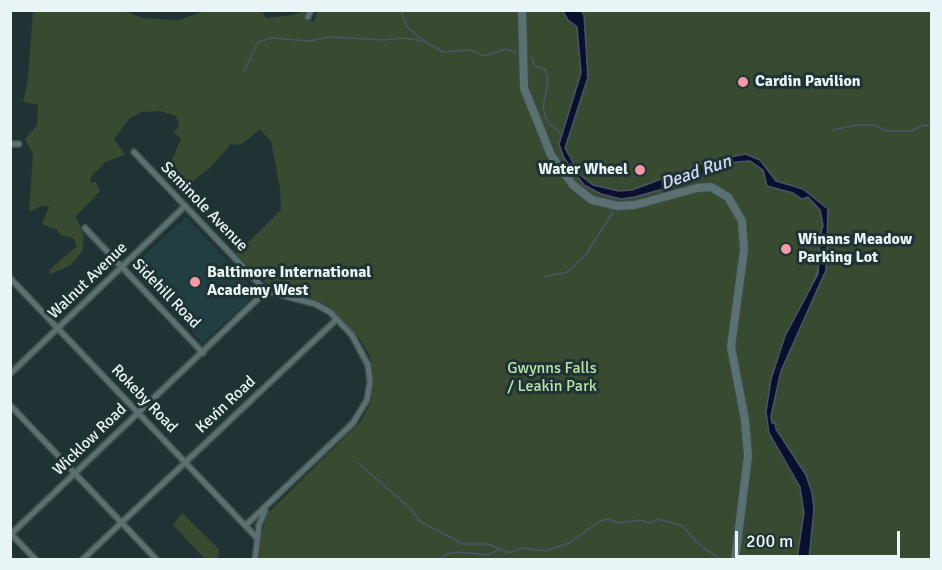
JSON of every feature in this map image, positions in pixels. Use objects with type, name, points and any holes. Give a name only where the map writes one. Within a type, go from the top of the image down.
[{"type":"street","points":[[308,17],[311,10]]},
{"type":"street","points":[[522,10],[522,62],[526,94],[552,155],[579,191],[600,204],[625,206],[697,188],[711,187],[728,197],[742,221],[744,249],[731,347],[745,420],[748,456],[735,560]]},
{"type":"street","points":[[10,144],[19,144]]},
{"type":"street","name":"Seminole Avenue","points":[[134,152],[266,291]]},
{"type":"street","name":"Walnut Avenue","points":[[10,374],[184,207]]},
{"type":"street","name":"Sidehill Road","points":[[85,228],[203,352]]},
{"type":"street","name":"Rokeby Road","points":[[10,278],[257,537]]},
{"type":"street","points":[[246,525],[270,505],[353,423],[367,400],[370,374],[365,356],[352,335],[337,319],[315,304],[266,291]]},
{"type":"street","name":"Wicklow Road","points":[[11,534],[266,291]]},
{"type":"street","name":"Kevin Road","points":[[82,560],[337,319]]},
{"type":"street","points":[[10,405],[157,560]]},
{"type":"street","points":[[255,560],[261,519],[270,505]]},
{"type":"street","points":[[11,534],[36,560]]},
{"type":"shaded area","name":"Baltimore International Academy West","points":[[186,217],[257,293],[203,343],[131,268]]},
{"type":"green space","name":"Gwynns Falls / Leakin Park","points":[[33,11],[125,11],[142,18],[179,20],[204,11],[262,11],[266,18],[293,15],[304,11],[307,20],[314,22],[317,11],[519,11],[520,78],[554,164],[589,201],[614,209],[631,209],[710,190],[720,194],[730,203],[740,224],[742,238],[728,343],[746,443],[734,559],[260,559],[261,535],[267,514],[361,421],[371,402],[374,381],[370,356],[358,336],[328,306],[269,286],[236,254],[281,210],[280,188],[271,142],[260,129],[241,145],[231,144],[211,167],[192,182],[173,175],[172,160],[181,138],[174,133],[179,125],[176,116],[160,111],[142,112],[130,118],[114,139],[125,154],[104,163],[91,177],[90,183],[96,182],[100,191],[76,216],[84,237],[82,252],[71,265],[50,274],[49,270],[77,246],[73,238],[60,235],[57,230],[42,224],[49,206],[41,206],[29,212],[33,154],[25,139],[37,125],[38,105],[23,102],[28,79]]},
{"type":"green space","points":[[526,11],[931,11],[931,559],[739,559],[749,488],[752,444],[734,345],[747,251],[748,228],[745,217],[728,191],[713,184],[697,184],[626,203],[596,198],[573,180],[559,160],[532,100],[526,75]]},
{"type":"green space","points":[[182,513],[219,549],[218,559],[205,559],[173,525]]},
{"type":"water","name":"Dead Run","points":[[563,11],[581,11],[584,15],[588,77],[565,148],[580,175],[593,185],[619,191],[632,190],[712,160],[746,154],[760,160],[776,181],[803,189],[828,209],[826,270],[781,371],[771,416],[772,423],[775,423],[776,429],[806,475],[812,493],[814,509],[809,559],[797,559],[804,513],[800,487],[769,433],[766,412],[771,379],[785,336],[818,274],[823,225],[820,210],[808,197],[802,199],[793,193],[767,186],[763,170],[750,161],[725,163],[691,181],[635,197],[621,199],[601,194],[584,185],[564,158],[559,144],[581,73],[577,27],[568,20]]},
{"type":"waterway","points":[[401,10],[407,27],[423,40]]},
{"type":"waterway","points":[[244,71],[258,42],[272,38],[309,41],[331,37],[384,40],[404,38],[424,41],[443,52],[470,50],[484,56],[506,49],[516,52]]},
{"type":"waterway","points":[[531,56],[535,66],[545,69],[548,81],[543,106],[545,115],[548,122],[561,134]]},
{"type":"waterway","points":[[833,130],[856,125],[875,125],[886,131],[911,131],[924,125],[932,126]]},
{"type":"waterway","points":[[544,277],[567,272],[585,256],[613,212]]},
{"type":"waterway","name":"Dead Run","points":[[814,281],[819,266]]},
{"type":"waterway","points":[[358,463],[409,507],[421,522],[463,544],[488,544],[509,553],[522,548],[545,551],[569,543],[600,521],[608,519],[618,523],[640,520],[650,523],[658,519],[683,526],[696,542],[721,560]]},
{"type":"waterway","points":[[438,560],[447,554],[458,552],[488,555],[498,550]]},
{"type":"place","name":"Cardin Pavilion","points":[[743,82]]},
{"type":"place","name":"Water Wheel","points":[[640,170]]},
{"type":"place","name":"Winans Meadow Parking Lot","points":[[786,249]]},
{"type":"place","name":"Baltimore International Academy West","points":[[195,282]]}]
